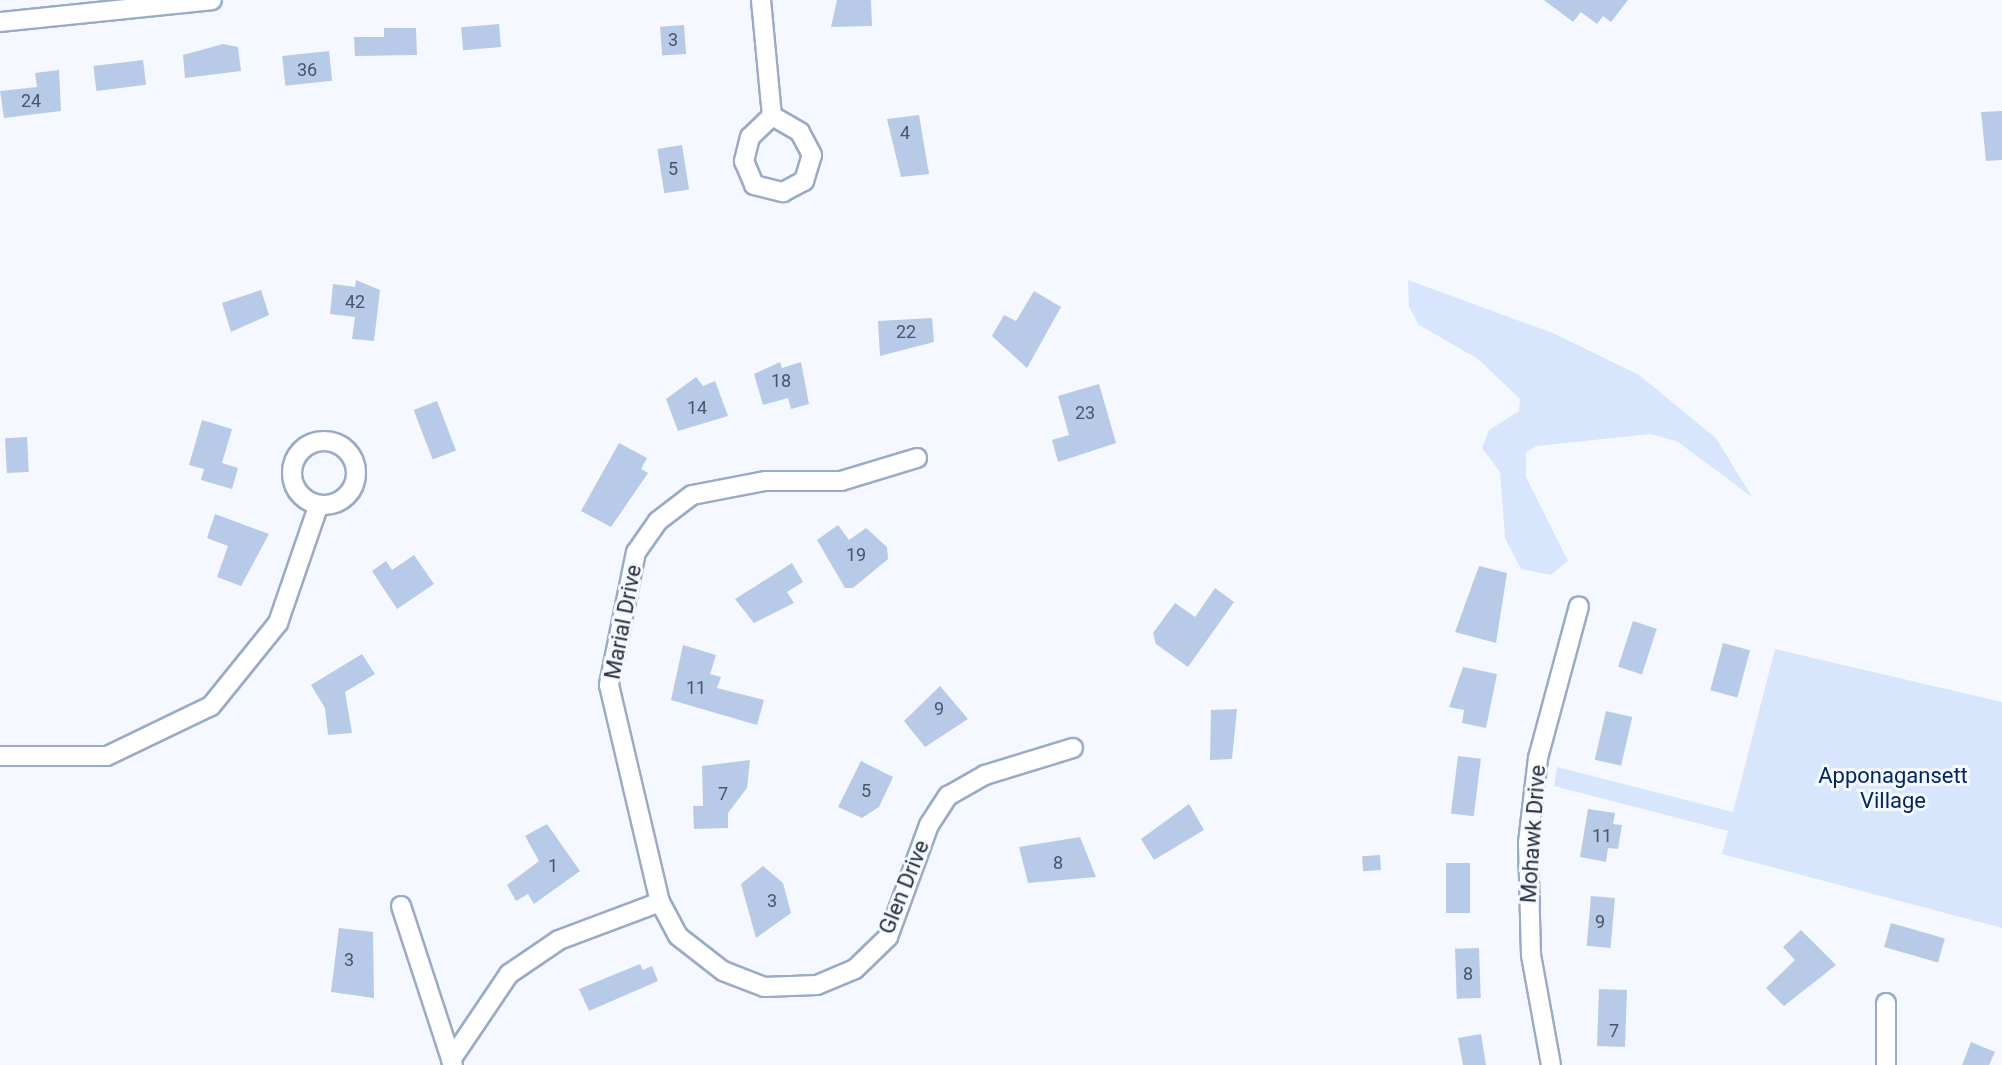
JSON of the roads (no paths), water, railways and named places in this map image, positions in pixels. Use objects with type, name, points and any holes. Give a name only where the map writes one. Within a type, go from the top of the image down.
[{"type":"street","points":[[0,22],[212,0]]},
{"type":"street","points":[[761,0],[772,116]]},
{"type":"street","name":"Marial Drive","points":[[660,902],[609,685],[636,552],[692,495],[765,481],[841,481],[917,458]]},
{"type":"street","points":[[0,756],[107,756],[211,706],[282,616],[317,510]]},
{"type":"street","name":"Mohawk Drive","points":[[1551,1065],[1530,940],[1528,843],[1538,758],[1579,606]]},
{"type":"street","name":"Glen Drive","points":[[660,902],[678,936],[723,971],[764,987],[817,985],[855,969],[888,937],[929,825],[948,796],[985,775],[1073,748]]},
{"type":"street","points":[[452,1062],[509,974],[559,940],[660,902]]},
{"type":"street","points":[[401,906],[452,1062]]},
{"type":"street","points":[[1886,1003],[1886,1065]]},
{"type":"park label","name":"Apponagansett Village","points":[[1893,788]]}]
